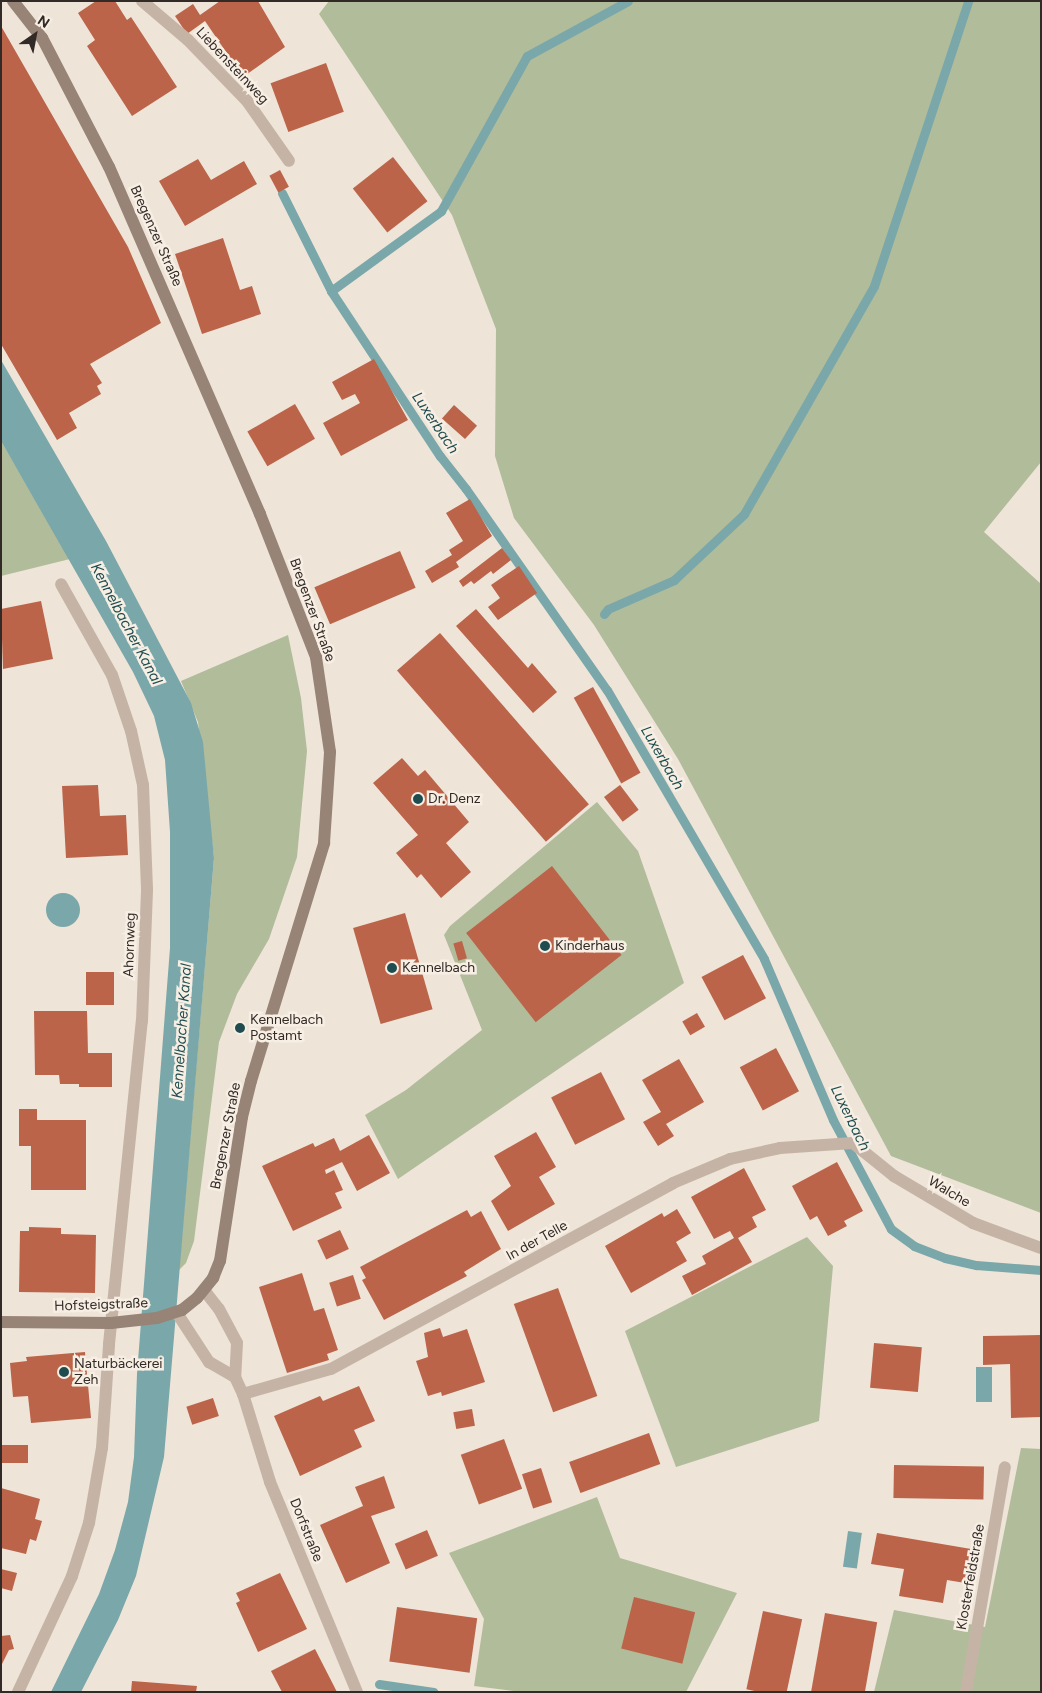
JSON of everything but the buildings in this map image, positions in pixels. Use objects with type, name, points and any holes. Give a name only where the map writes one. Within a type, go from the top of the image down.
[{"type":"main road","name":"Bregenzer Straße","points":[[13,1],[42,38],[109,167],[260,514],[316,657],[328,734],[330,752],[324,843],[251,1081],[242,1117],[220,1261],[213,1278],[200,1294]]},
{"type":"main road","name":"Hofsteigstraße","points":[[1,1322],[111,1323],[177,1313],[200,1294]]},
{"type":"street","name":"Liebensteinweg","points":[[142,1],[188,40],[247,101],[289,161]]},
{"type":"street","name":"Ahornweg","points":[[18,1692],[72,1576],[89,1523],[102,1448],[111,1323],[142,1021],[147,889],[143,786],[131,731],[112,675],[61,584]]},
{"type":"street","name":"In der Telle","points":[[244,1394],[331,1369],[673,1183],[730,1159],[780,1148],[824,1143],[853,1143]]},
{"type":"street","name":"Walche","points":[[853,1143],[894,1176],[972,1223],[1041,1248]]},
{"type":"street","points":[[177,1313],[209,1362],[235,1377],[237,1343],[220,1309],[200,1294]]},
{"type":"street","name":"Dorfstraße","points":[[235,1377],[244,1394],[270,1482],[357,1692]]},
{"type":"street","name":"Klosterfeldstraße","points":[[966,1692],[1005,1467]]},
{"type":"green space","points":[[329,1],[1041,1],[1041,462],[984,532],[1041,584],[1041,1213],[891,1156],[678,759],[594,625],[514,518],[495,456],[496,329],[452,215],[319,14]]},
{"type":"green space","points":[[1,441],[70,559],[1,576]]},
{"type":"green space","points":[[288,635],[301,698],[307,751],[297,857],[269,939],[237,994],[219,1042],[194,1241],[186,1263],[179,1270],[214,858],[198,722],[181,681]]},
{"type":"green space","points":[[597,802],[638,851],[684,983],[398,1179],[365,1115],[406,1090],[482,1030],[444,935],[450,926]]},
{"type":"green space","points":[[807,1237],[833,1266],[819,1421],[676,1467],[625,1331]]},
{"type":"green space","points":[[1021,1448],[1041,1449],[1041,1692],[874,1692],[894,1610],[985,1627]]},
{"type":"green space","points":[[597,1497],[620,1558],[737,1593],[686,1692],[521,1692],[474,1686],[484,1619],[449,1553]]},
{"type":"water","name":"Kennelbacher Kanal","points":[[1,360],[106,541],[191,703],[203,742],[214,858],[164,1457],[136,1576],[118,1620],[81,1692],[51,1692],[99,1594],[115,1550],[128,1502],[134,1457],[137,1374],[170,948],[170,832],[165,760],[154,716],[133,672],[1,441]]},
{"type":"water","points":[[63,893],[75,898],[80,910],[75,922],[63,927],[51,922],[46,910],[51,898]]},
{"type":"water","points":[[976,1367],[992,1367],[992,1402],[976,1402]]},
{"type":"water","points":[[848,1531],[862,1533],[857,1569],[843,1567]]},
{"type":"waterway","points":[[331,291],[441,211],[527,56],[628,1]]},
{"type":"waterway","points":[[604,614],[608,609],[674,580],[744,514],[874,286],[968,1]]},
{"type":"waterway","name":"Luxerbach","points":[[282,193],[331,291],[440,456],[466,489],[607,690],[764,959],[833,1120],[891,1229],[914,1246],[945,1258],[976,1265],[1041,1270]]},
{"type":"waterway","points":[[379,1684],[433,1692]]},
{"type":"place","name":"Dr. Denz","points":[[418,799]]},
{"type":"place","name":"Kinderhaus","points":[[545,946]]},
{"type":"place","name":"Kennelbach","points":[[392,968]]},
{"type":"place","name":"Kennelbach Postamt","points":[[240,1028]]},
{"type":"place","name":"Naturbäckerei Zeh","points":[[64,1372]]}]
